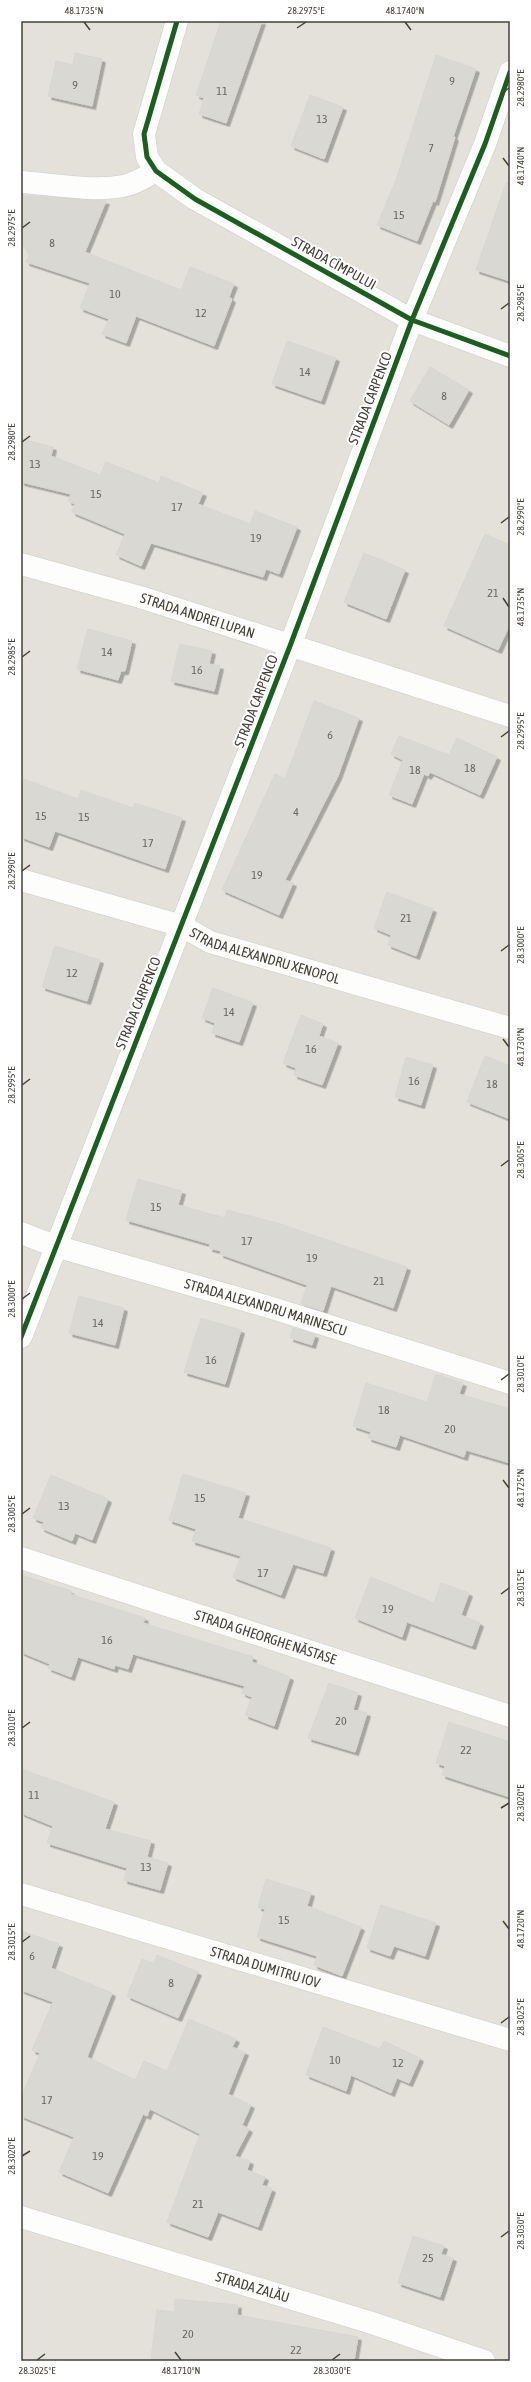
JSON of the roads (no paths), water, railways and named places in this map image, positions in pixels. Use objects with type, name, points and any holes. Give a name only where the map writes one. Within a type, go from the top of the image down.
[{"type":"street","points":[[21,182],[100,187],[122,186],[136,182],[156,171],[147,156],[144,134],[178,21]]},
{"type":"street","name":"STRADA CARPENCO","points":[[21,1337],[55,1246],[182,926],[290,646],[412,320],[485,144],[510,72]]},
{"type":"street","name":"STRADA CÎMPULUI","points":[[156,171],[195,199],[412,320],[510,356]]},
{"type":"street","name":"STRADA ANDREI LUPAN","points":[[21,564],[140,597],[510,716]]},
{"type":"street","name":"STRADA ALEXANDRU XENOPOL","points":[[21,880],[182,926],[210,942],[510,1028]]},
{"type":"street","name":"STRADA ALEXANDRU MARINESCU","points":[[21,1233],[55,1246],[270,1307],[510,1383]]},
{"type":"street","name":"STRADA GHEORGHE NĂSTASE","points":[[21,1558],[510,1716]]},
{"type":"street","name":"STRADA DUMITRU IOV","points":[[21,1894],[510,2040]]},
{"type":"street","name":"STRADA ZALĂU","points":[[21,2217],[369,2322],[484,2361]]}]
